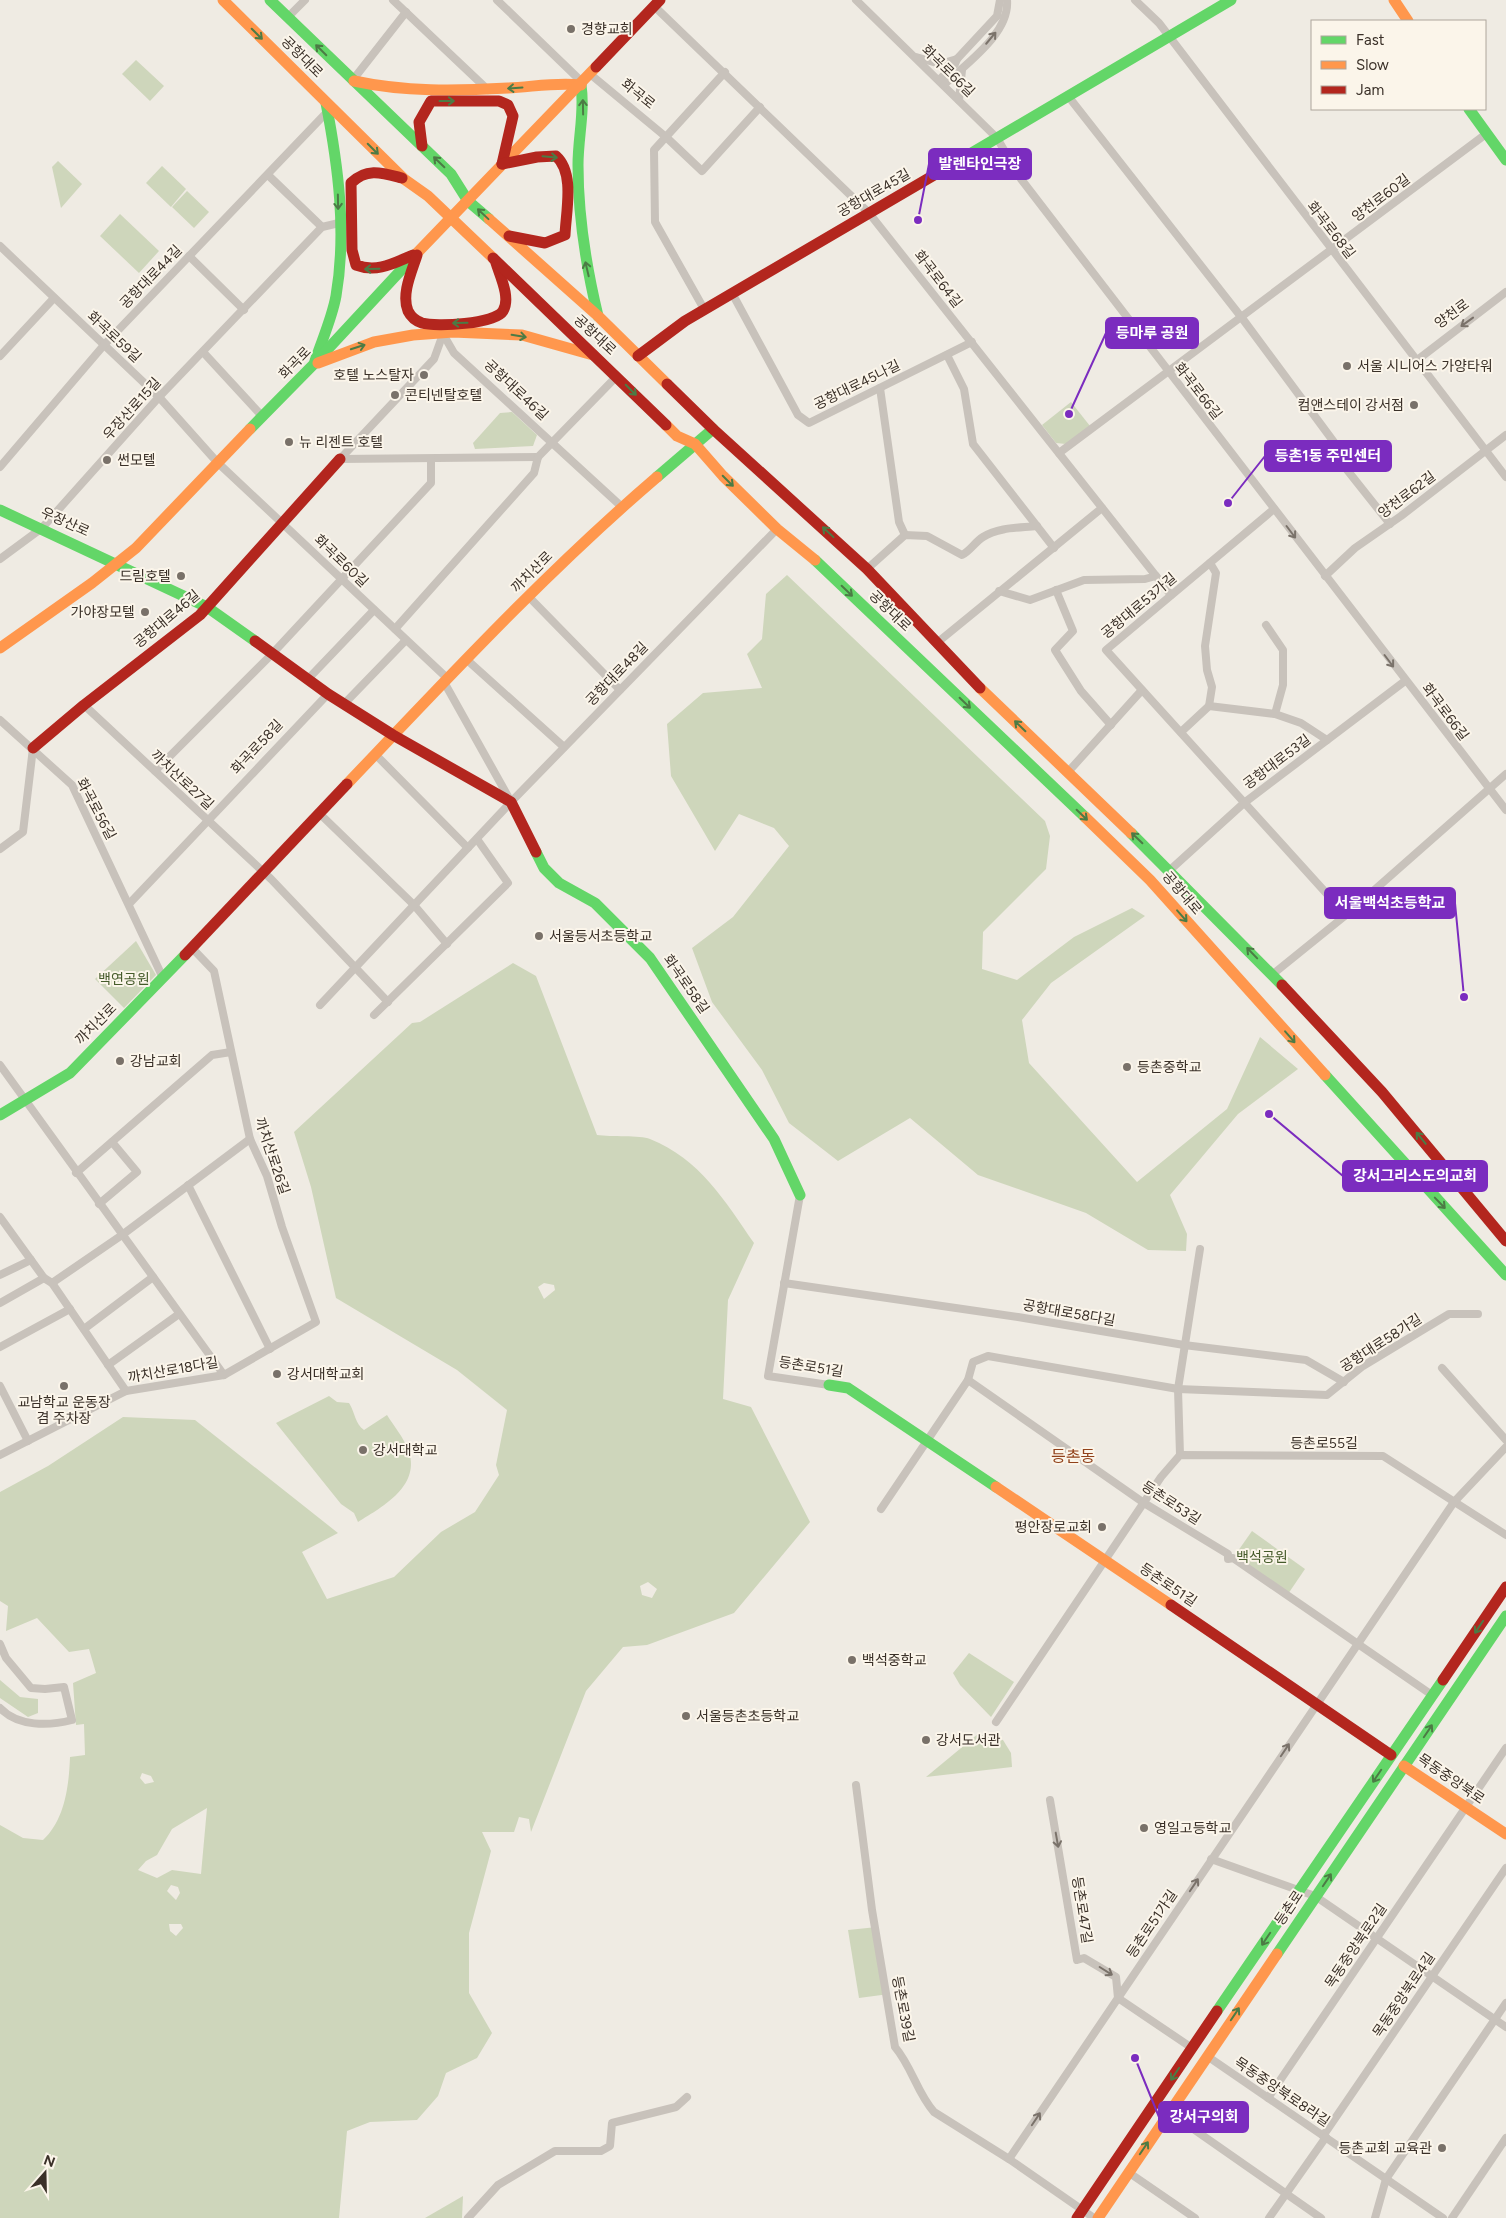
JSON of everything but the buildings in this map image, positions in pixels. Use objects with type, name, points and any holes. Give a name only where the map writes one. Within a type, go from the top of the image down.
[{"type":"main road","name":"공항대로","points":[[223,0],[327,106],[404,179],[428,196],[617,376],[676,436],[696,444],[723,476],[777,528],[814,559],[1150,880],[1314,1064],[1362,1114],[1415,1177],[1472,1235],[1506,1275]]},
{"type":"main road","name":"공항대로","points":[[270,0],[451,174],[468,200],[598,316],[713,429],[867,569],[938,642],[959,668],[1170,870],[1273,974],[1412,1127],[1506,1242]]},
{"type":"main road","name":"공항대로45길","points":[[638,356],[685,321],[1231,0]]},
{"type":"main road","points":[[1394,0],[1407,20]]},
{"type":"main road","name":"화곡로","points":[[0,648],[136,548],[217,462],[314,366],[417,253],[657,3]]},
{"type":"main road","points":[[352,80],[390,89],[488,90],[584,81],[584,106],[578,164],[580,223],[585,262],[598,316]]},
{"type":"main road","points":[[422,146],[419,133],[420,114],[431,101],[499,101],[508,105],[513,116],[502,164],[537,157],[556,156],[564,163],[567,177],[565,235],[557,242],[549,244],[508,236]]},
{"type":"main road","points":[[314,366],[336,296],[339,262],[338,174],[332,126],[327,106]]},
{"type":"main road","points":[[1470,110],[1506,160]]},
{"type":"main road","points":[[404,179],[367,170],[358,175],[351,183],[352,250],[356,265],[366,270],[378,270],[417,253]]},
{"type":"main road","points":[[417,253],[407,307],[412,317],[421,323],[485,322],[497,318],[507,304],[507,294],[494,260]]},
{"type":"main road","points":[[314,366],[356,347],[382,340],[443,334],[512,334],[543,340],[596,356]]},
{"type":"main road","name":"까치산로","points":[[0,1115],[70,1072],[192,948],[393,735],[528,597],[622,507],[713,429]]},
{"type":"main road","name":"공항대로46길","points":[[33,748],[207,607],[340,459]]},
{"type":"main road","name":"우장산로","points":[[0,510],[118,563]]},
{"type":"main road","points":[[118,563],[207,607],[328,694],[393,735],[511,802]]},
{"type":"main road","name":"화곡로58길","points":[[511,802],[544,868],[559,883],[595,903],[650,958],[774,1139],[800,1195]]},
{"type":"main road","name":"등촌로51길","points":[[829,1385],[848,1388],[1391,1755]]},
{"type":"main road","name":"등촌로","points":[[1080,2214],[1506,1587]]},
{"type":"main road","name":"등촌로","points":[[1096,2218],[1506,1616]]},
{"type":"main road","name":"목동중앙북로","points":[[1404,1766],[1506,1834]]},
{"type":"street","name":"공항대로","points":[[288,17],[304,0]]},
{"type":"street","points":[[393,0],[488,90]]},
{"type":"street","points":[[497,0],[584,81]]},
{"type":"street","name":"화곡로66길","points":[[856,0],[942,82],[997,138],[1021,179],[1506,810]]},
{"type":"street","points":[[942,82],[956,64],[957,59],[997,16],[1000,0]]},
{"type":"street","points":[[942,82],[962,70],[995,35],[1007,8],[1006,0]]},
{"type":"street","name":"화곡로68길","points":[[1135,0],[1159,23],[1331,251],[1506,477]]},
{"type":"street","name":"화곡로64길","points":[[657,3],[869,213],[1171,595]]},
{"type":"street","points":[[352,80],[406,12]]},
{"type":"street","points":[[915,57],[940,64],[957,59]]},
{"type":"street","points":[[959,100],[962,70]]},
{"type":"street","points":[[704,310],[654,222],[654,150],[725,72]]},
{"type":"street","name":"화곡로","points":[[584,81],[666,137],[702,171],[760,107]]},
{"type":"street","points":[[1068,96],[1242,318],[1345,457],[1340,461],[1390,524]]},
{"type":"street","name":"공항대로44길","points":[[0,467],[104,345],[268,175],[327,106]]},
{"type":"street","name":"양천로60길","points":[[1059,453],[1486,134]]},
{"type":"street","points":[[268,175],[322,227],[339,223]]},
{"type":"street","name":"우장산로15길","points":[[0,559],[42,528],[159,397],[322,227]]},
{"type":"street","name":"화곡로59길","points":[[2,251],[159,397],[217,462]]},
{"type":"street","points":[[189,256],[244,310]]},
{"type":"street","name":"양천로","points":[[1416,361],[1506,292]]},
{"type":"street","name":"공항대로45나길","points":[[732,293],[798,415],[809,423],[972,342]]},
{"type":"street","points":[[0,356],[54,298]]},
{"type":"street","points":[[340,459],[434,359],[443,334]]},
{"type":"street","name":"공항대로46길","points":[[443,334],[454,353],[551,443]]},
{"type":"street","points":[[203,352],[262,416]]},
{"type":"street","points":[[946,355],[964,389],[973,444],[1054,548]]},
{"type":"street","points":[[394,629],[534,473],[538,457],[617,376]]},
{"type":"street","points":[[880,388],[899,522],[905,535]]},
{"type":"street","name":"양천로62길","points":[[1325,576],[1355,548],[1390,524],[1506,435]]},
{"type":"street","points":[[551,443],[622,507]]},
{"type":"street","points":[[340,459],[538,457]]},
{"type":"street","points":[[155,771],[272,654],[431,483],[431,459]]},
{"type":"street","name":"화곡로60길","points":[[217,462],[446,680]]},
{"type":"street","points":[[938,642],[1102,508]]},
{"type":"street","name":"공항대로53가길","points":[[1274,509],[1106,650],[1346,915]]},
{"type":"street","points":[[867,569],[905,535],[927,536],[962,555],[969,552],[982,538],[1005,528],[1037,526]]},
{"type":"street","name":"공항대로48길","points":[[320,1005],[511,802],[777,528]]},
{"type":"street","points":[[1181,732],[1209,706],[1212,687],[1207,670],[1205,646],[1216,573],[1210,563]]},
{"type":"street","points":[[999,591],[1030,600],[1084,580],[1145,579],[1156,576]]},
{"type":"street","points":[[1056,590],[1073,631],[1055,650],[1081,691],[1111,725]]},
{"type":"street","points":[[528,597],[620,690]]},
{"type":"street","points":[[308,679],[374,610]]},
{"type":"street","points":[[1266,624],[1282,650],[1283,685],[1275,714]]},
{"type":"street","points":[[344,704],[406,640]]},
{"type":"street","points":[[466,659],[564,747]]},
{"type":"street","points":[[446,680],[511,802]]},
{"type":"street","name":"공항대로53길","points":[[1170,870],[1244,803],[1405,680]]},
{"type":"street","points":[[1068,772],[1142,690]]},
{"type":"street","name":"화곡로58길","points":[[208,821],[328,694]]},
{"type":"street","name":"까치산로27길","points":[[84,705],[262,873]]},
{"type":"street","points":[[1209,706],[1275,714],[1301,723],[1327,740]]},
{"type":"street","name":"화곡로56길","points":[[0,720],[72,785],[163,978]]},
{"type":"street","points":[[0,849],[22,832],[33,748]]},
{"type":"street","points":[[375,754],[468,848]]},
{"type":"street","points":[[1273,974],[1346,915],[1506,774]]},
{"type":"street","points":[[319,813],[414,905],[447,944]]},
{"type":"street","points":[[129,904],[208,821]]},
{"type":"street","points":[[374,1015],[508,883],[476,839]]},
{"type":"street","points":[[262,873],[271,879],[388,1002]]},
{"type":"street","name":"까치산로26길","points":[[192,948],[214,972],[250,1139],[267,1176],[282,1227],[316,1322],[270,1349]]},
{"type":"street","points":[[76,1173],[212,1055],[231,1052]]},
{"type":"street","points":[[0,1065],[26,1099],[48,1135],[224,1375]]},
{"type":"street","points":[[52,1283],[122,1235],[250,1139]]},
{"type":"street","points":[[99,1204],[137,1172],[112,1142]]},
{"type":"street","points":[[188,1185],[270,1349]]},
{"type":"street","name":"등촌로51길","points":[[800,1195],[768,1376],[829,1385]]},
{"type":"street","points":[[0,1217],[44,1278],[52,1283],[126,1391]]},
{"type":"street","points":[[996,1722],[1161,1477],[1180,1456],[1178,1389],[1200,1249]]},
{"type":"street","points":[[0,1275],[31,1260]]},
{"type":"street","points":[[84,1330],[152,1277]]},
{"type":"street","points":[[0,1303],[44,1278]]},
{"type":"street","name":"공항대로58다길","points":[[784,1283],[1018,1317],[1184,1345],[1306,1360],[1344,1382]]},
{"type":"street","points":[[0,1347],[70,1309]]},
{"type":"street","points":[[108,1365],[179,1314]]},
{"type":"street","name":"공항대로58가길","points":[[927,1441],[968,1380],[973,1362],[988,1356],[1178,1389],[1327,1395],[1363,1366],[1449,1314],[1478,1314]]},
{"type":"street","name":"까치산로18다길","points":[[0,1454],[126,1391],[224,1375],[270,1349]]},
{"type":"street","points":[[1442,1368],[1506,1440]]},
{"type":"street","name":"등촌로53길","points":[[968,1380],[1144,1502],[1228,1554],[1228,1559],[1233,1558],[1432,1695]]},
{"type":"street","points":[[0,1386],[28,1441]]},
{"type":"street","points":[[881,1509],[927,1441]]},
{"type":"street","points":[[1316,1703],[1454,1502],[1506,1447]]},
{"type":"street","name":"등촌로55길","points":[[1180,1456],[1383,1456],[1506,1535]]},
{"type":"street","points":[[0,1644],[6,1658],[31,1688],[64,1687],[72,1720],[39,1725],[6,1715],[0,1708]]},
{"type":"street","name":"등촌로51가길","points":[[1009,2159],[1316,1703]]},
{"type":"street","name":"목동중앙북로2길","points":[[1268,2098],[1506,1748]]},
{"type":"street","name":"등촌로39길","points":[[856,1785],[872,1910],[895,2047],[902,2056],[925,2102],[934,2112],[1009,2159],[1080,2214],[1096,2218]]},
{"type":"street","name":"등촌로47길","points":[[1050,1800],[1077,1960],[1084,1958],[1116,1977],[1118,1998]]},
{"type":"street","name":"등촌로","points":[[1211,1859],[1299,1891]]},
{"type":"street","name":"목동중앙북로4길","points":[[1268,2218],[1506,1868]]},
{"type":"street","points":[[1299,1891],[1315,1896],[1506,2027]]},
{"type":"street","points":[[1118,1998],[1192,2048]]},
{"type":"street","points":[[1375,2218],[1386,2179],[1506,2003]]},
{"type":"street","name":"목동중앙북로8라길","points":[[1207,2056],[1442,2218]]},
{"type":"street","points":[[468,2218],[498,2185],[555,2151],[602,2151],[610,2146],[612,2123],[676,2107],[687,2097]]},
{"type":"street","points":[[1169,2112],[1321,2218]]},
{"type":"street","points":[[1452,2218],[1506,2138]]},
{"type":"street","points":[[1128,2172],[1195,2218]]},
{"type":"green space","points":[[136,60],[164,86],[150,101],[122,74]]},
{"type":"green space","points":[[58,161],[82,184],[61,208],[52,167]]},
{"type":"green space","points":[[162,166],[186,189],[171,207],[146,183]]},
{"type":"green space","points":[[187,191],[209,212],[194,228],[172,207]]},
{"type":"green space","points":[[120,214],[159,251],[139,273],[100,236]]},
{"type":"green space","points":[[1071,402],[1090,426],[1066,444],[1056,443],[1042,425]]},
{"type":"green space","points":[[512,412],[537,435],[533,446],[475,449],[473,443],[500,413]]},
{"type":"green space","points":[[787,575],[1045,821],[1050,836],[1046,869],[983,932],[982,969],[1017,980],[1074,937],[1132,908],[1145,916],[1051,983],[1022,1020],[1029,1063],[1137,1182],[1227,1109],[1260,1037],[1298,1069],[1238,1114],[1170,1195],[1187,1234],[1186,1251],[1148,1250],[1086,1213],[978,1175],[910,1118],[838,1161],[789,1123],[762,1070],[712,1002],[692,948],[733,917],[789,846],[774,828],[739,814],[715,851],[671,776],[667,724],[703,693],[762,688],[747,654],[762,639],[766,594]]},
{"type":"green space","name":"백연공원","points":[[136,941],[156,975],[124,1008],[95,979]]},
{"type":"green space","points":[[513,963],[536,976],[597,1135],[645,1138],[668,1147],[697,1170],[722,1197],[754,1243],[728,1300],[723,1399],[751,1407],[810,1522],[734,1613],[647,1645],[623,1647],[586,1691],[531,1832],[529,1819],[519,1817],[514,1832],[482,1832],[491,1851],[469,1933],[469,1993],[492,2033],[477,2058],[446,2073],[438,2096],[417,2120],[370,2122],[347,2131],[339,2218],[0,2218],[0,1825],[23,1838],[43,1840],[56,1823],[67,1790],[70,1757],[85,1755],[84,1724],[76,1725],[73,1683],[96,1673],[89,1649],[69,1652],[37,1618],[6,1631],[8,1606],[0,1601],[0,1492],[48,1466],[123,1417],[195,1420],[338,1533],[302,1552],[327,1599],[394,1577],[441,1532],[475,1512],[499,1475],[496,1465],[507,1410],[457,1370],[336,1298],[311,1187],[294,1132],[412,1023],[420,1022]],"holes":[[[544,1283],[554,1285],[555,1290],[544,1299],[538,1287]],[[648,1582],[657,1589],[652,1598],[642,1595],[640,1586]],[[142,1773],[151,1776],[154,1782],[145,1784],[140,1778]],[[207,1808],[201,1874],[172,1870],[157,1878],[138,1870],[146,1861],[157,1855],[172,1829]],[[171,1885],[178,1887],[180,1893],[176,1900],[167,1891]],[[169,1924],[181,1924],[183,1928],[176,1936],[170,1931]]]},
{"type":"green space","points":[[329,1396],[337,1402],[349,1403],[359,1425],[364,1430],[387,1415],[408,1449],[411,1462],[410,1473],[398,1493],[379,1509],[358,1522],[354,1513],[341,1504],[276,1423]]},
{"type":"green space","name":"백석공원","points":[[1252,1531],[1305,1569],[1288,1594],[1233,1558]]},
{"type":"green space","points":[[969,1653],[1014,1682],[991,1717],[960,1685],[953,1673]]},
{"type":"green space","points":[[0,1680],[20,1697],[38,1699],[38,1713],[28,1717],[0,1698]]},
{"type":"green space","points":[[978,1734],[1003,1740],[1011,1753],[1012,1767],[926,1777]]},
{"type":"green space","points":[[877,1927],[889,1994],[859,1998],[848,1930]]},
{"type":"green space","points":[[463,2196],[462,2218],[425,2218]]},
{"type":"traffic: fast","points":[[270,0],[451,174],[468,201],[489,219]]},
{"type":"traffic: fast","points":[[941,171],[1231,0]]},
{"type":"traffic: fast","points":[[581,85],[582,105],[578,155],[579,204],[586,260],[598,316]]},
{"type":"traffic: fast","points":[[315,361],[336,296],[341,248],[340,199],[326,103]]},
{"type":"traffic: fast","points":[[1470,110],[1506,160]]},
{"type":"traffic: fast","points":[[250,429],[313,365],[416,254]]},
{"type":"traffic: fast","points":[[657,477],[713,429]]},
{"type":"traffic: fast","points":[[0,510],[207,607],[255,641]]},
{"type":"traffic: fast","points":[[815,560],[1085,817]]},
{"type":"traffic: fast","points":[[1131,833],[1282,985]]},
{"type":"traffic: fast","points":[[536,852],[544,868],[559,883],[595,903],[650,958],[774,1139],[800,1195]]},
{"type":"traffic: fast","points":[[0,1115],[70,1073],[185,955]]},
{"type":"traffic: fast","points":[[1325,1075],[1506,1275]]},
{"type":"traffic: fast","points":[[829,1385],[848,1388],[996,1487]]},
{"type":"traffic: fast","points":[[1277,1954],[1506,1616]]},
{"type":"traffic: fast","points":[[1217,2011],[1443,1680]]},
{"type":"traffic: slow","points":[[223,0],[404,179],[428,196],[493,258]]},
{"type":"traffic: slow","points":[[1394,0],[1407,20]]},
{"type":"traffic: slow","points":[[416,254],[596,67]]},
{"type":"traffic: slow","points":[[354,81],[373,85],[431,90],[489,89],[562,84],[581,85]]},
{"type":"traffic: slow","points":[[489,219],[598,316],[667,384]]},
{"type":"traffic: slow","points":[[318,363],[374,342],[413,335],[453,332],[522,335],[593,355]]},
{"type":"traffic: slow","points":[[666,425],[677,436],[695,444],[723,476],[777,529],[815,560]]},
{"type":"traffic: slow","points":[[0,648],[92,583],[136,548],[250,429]]},
{"type":"traffic: slow","points":[[347,784],[537,588],[657,477]]},
{"type":"traffic: slow","points":[[980,688],[1131,833]]},
{"type":"traffic: slow","points":[[1085,817],[1150,880],[1325,1075]]},
{"type":"traffic: slow","points":[[996,1487],[1171,1605]]},
{"type":"traffic: slow","points":[[1404,1766],[1506,1834]]},
{"type":"traffic: slow","points":[[1098,2218],[1277,1954]]},
{"type":"traffic: jam","points":[[596,67],[660,0]]},
{"type":"traffic: jam","points":[[422,146],[419,122],[431,101],[499,101],[508,105],[513,116],[502,164]]},
{"type":"traffic: jam","points":[[502,164],[537,157],[556,156],[566,172],[567,182],[568,204],[565,235],[545,243],[509,236]]},
{"type":"traffic: jam","points":[[638,356],[685,321],[941,171]]},
{"type":"traffic: jam","points":[[402,178],[382,173],[369,173],[351,183],[352,250],[356,265],[371,268],[385,266],[413,255]]},
{"type":"traffic: jam","points":[[417,255],[406,290],[406,304],[408,311],[414,318],[422,323],[429,324],[478,322],[489,319],[503,311],[506,300],[496,263]]},
{"type":"traffic: jam","points":[[493,258],[666,425]]},
{"type":"traffic: jam","points":[[667,384],[713,429],[867,569],[980,688]]},
{"type":"traffic: jam","points":[[33,748],[84,705],[200,615],[340,459]]},
{"type":"traffic: jam","points":[[255,641],[328,694],[393,735],[511,802],[536,852]]},
{"type":"traffic: jam","points":[[185,955],[347,784]]},
{"type":"traffic: jam","points":[[1282,985],[1382,1092],[1506,1241]]},
{"type":"traffic: jam","points":[[1443,1680],[1506,1587]]},
{"type":"traffic: jam","points":[[1171,1605],[1391,1755]]},
{"type":"traffic: jam","points":[[1077,2218],[1217,2011]]},
{"type":"place","name":"경향교회","points":[[571,29]]},
{"type":"place","name":"발렌타인극장","points":[[918,220]]},
{"type":"place","name":"서울 시니어스 가양타워","points":[[1347,366]]},
{"type":"place","name":"호텔 노스탈자","points":[[424,375]]},
{"type":"place","name":"콘티넨탈호텔","points":[[395,395]]},
{"type":"place","name":"컴앤스테이 강서점","points":[[1414,405]]},
{"type":"place","name":"등마루 공원","points":[[1069,414]]},
{"type":"place","name":"뉴 리젠트 호텔","points":[[289,442]]},
{"type":"place","name":"썬모텔","points":[[107,460]]},
{"type":"place","name":"등촌1동 주민센터","points":[[1228,503]]},
{"type":"place","name":"드림호텔","points":[[181,576]]},
{"type":"place","name":"가야장모텔","points":[[145,612]]},
{"type":"place","name":"서울등서초등학교","points":[[539,936]]},
{"type":"place","name":"서울백석초등학교","points":[[1464,997]]},
{"type":"place","name":"강남교회","points":[[120,1061]]},
{"type":"place","name":"등촌중학교","points":[[1127,1067]]},
{"type":"place","name":"강서그리스도의교회","points":[[1269,1114]]},
{"type":"place","name":"강서대학교회","points":[[277,1374]]},
{"type":"place","name":"교남학교 운동장 겸 주차장","points":[[64,1386]]},
{"type":"place","name":"강서대학교","points":[[363,1450]]},
{"type":"place","name":"평안장로교회","points":[[1102,1527]]},
{"type":"place","name":"백석중학교","points":[[852,1660]]},
{"type":"place","name":"서울등촌초등학교","points":[[686,1716]]},
{"type":"place","name":"강서도서관","points":[[926,1740]]},
{"type":"place","name":"영일고등학교","points":[[1144,1828]]},
{"type":"place","name":"강서구의회","points":[[1135,2058]]},
{"type":"place","name":"등촌교회 교육관","points":[[1442,2148]]},
{"type":"district","name":"등촌동","points":[[1073,1456]]}]
